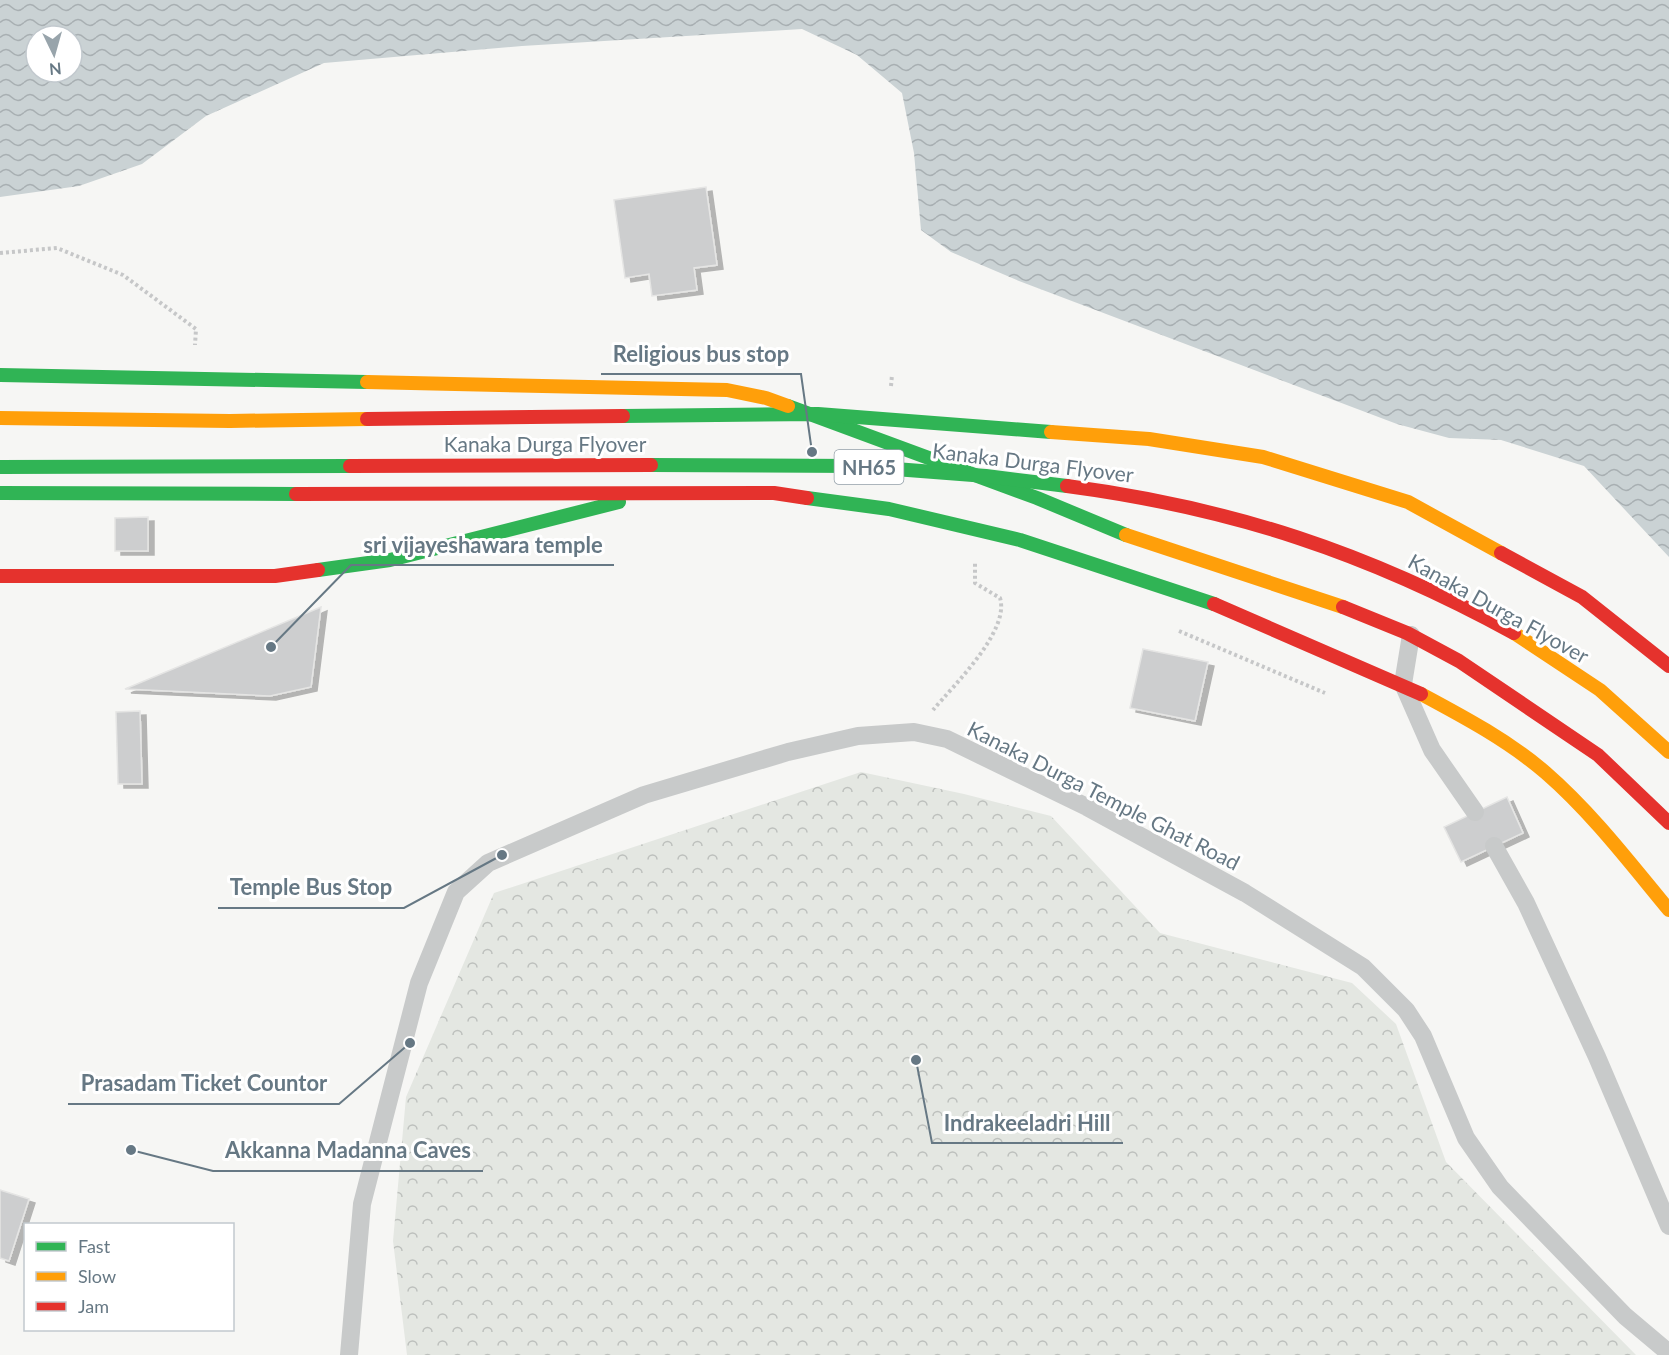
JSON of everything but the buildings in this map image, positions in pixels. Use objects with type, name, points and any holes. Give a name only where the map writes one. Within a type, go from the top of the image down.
[{"type":"main road","points":[[0,375],[673,387],[727,390],[766,398],[1037,498],[1122,534],[1359,612],[1411,635],[1459,661],[1598,755],[1669,823]]},
{"type":"main road","name":"Kanaka Durga Flyover","points":[[0,418],[230,421],[818,414],[1149,439],[1263,457],[1408,502],[1582,597],[1669,666]]},
{"type":"main road","name":"Kanaka Durga Flyover","points":[[0,467],[812,464],[920,469],[1102,490],[1230,515],[1366,559],[1451,600],[1541,651],[1601,691],[1669,752]]},
{"type":"main road","points":[[0,493],[650,495],[774,493],[889,510],[1020,540],[1222,607],[1403,684],[1481,727],[1545,772],[1596,822],[1669,910]]},
{"type":"main road","points":[[0,576],[16,578],[275,576],[390,560],[578,510],[650,495]]},
{"type":"lane","points":[[1411,635],[1403,684],[1432,750],[1475,812]]},
{"type":"lane","name":"Kanaka Durga Temple Ghat Road","points":[[350,1355],[362,1204],[419,983],[456,892],[488,863],[644,795],[788,752],[858,736],[914,732],[947,739],[1087,807],[1245,893],[1363,967],[1406,1010],[1423,1036],[1466,1138],[1500,1187],[1625,1316],[1669,1353]]},
{"type":"lane","points":[[1494,846],[1526,903],[1593,1047],[1669,1226]]},
{"type":"path","points":[[0,253],[57,248],[123,275],[196,329],[194,379]]},
{"type":"path","points":[[914,732],[987,643],[1002,613],[1000,598],[975,583],[976,556]]},
{"type":"green space","points":[[861,772],[964,794],[1051,816],[1160,933],[1352,983],[1396,1024],[1446,1162],[1636,1355],[407,1355],[393,1241],[406,1097],[494,893]]},
{"type":"water","points":[[0,0],[1669,0],[1669,557],[1584,466],[1501,440],[1449,438],[1397,424],[1019,281],[951,252],[921,230],[914,153],[902,93],[857,55],[802,29],[522,46],[324,63],[206,116],[142,164],[79,186],[0,197]]},
{"type":"traffic: fast","points":[[0,375],[367,382]]},
{"type":"traffic: fast","points":[[788,406],[1037,498],[1126,535]]},
{"type":"traffic: fast","points":[[623,416],[818,414],[1051,432]]},
{"type":"traffic: fast","points":[[651,465],[856,466],[986,476],[1067,486]]},
{"type":"traffic: fast","points":[[0,467],[350,466]]},
{"type":"traffic: fast","points":[[0,493],[296,494]]},
{"type":"traffic: fast","points":[[807,498],[889,509],[1020,540],[1214,604]]},
{"type":"traffic: fast","points":[[318,570],[390,560],[619,502]]},
{"type":"traffic: slow","points":[[367,382],[727,390],[766,398],[788,406]]},
{"type":"traffic: slow","points":[[0,418],[230,421],[367,419]]},
{"type":"traffic: slow","points":[[1051,432],[1149,439],[1263,457],[1408,502],[1501,553]]},
{"type":"traffic: slow","points":[[1126,535],[1343,607]]},
{"type":"traffic: slow","points":[[1514,633],[1600,690],[1669,752]]},
{"type":"traffic: slow","points":[[1421,694],[1502,740],[1546,773],[1595,822],[1669,910]]},
{"type":"traffic: jam","points":[[367,419],[623,416]]},
{"type":"traffic: jam","points":[[350,466],[651,465]]},
{"type":"traffic: jam","points":[[1067,486],[1186,507],[1298,538],[1406,579],[1514,633]]},
{"type":"traffic: jam","points":[[296,494],[774,493],[807,498]]},
{"type":"traffic: jam","points":[[1501,553],[1582,597],[1669,666]]},
{"type":"traffic: jam","points":[[0,576],[275,576],[318,570]]},
{"type":"traffic: jam","points":[[1214,604],[1421,694]]},
{"type":"traffic: jam","points":[[1343,607],[1407,633],[1459,661],[1598,755],[1669,823]]},
{"type":"place","name":"Religious bus stop","points":[[812,452]]},
{"type":"place","name":"sri vijayeshawara temple","points":[[271,647]]},
{"type":"place","name":"Temple Bus Stop","points":[[502,855]]},
{"type":"place","name":"Prasadam Ticket Countor","points":[[410,1043]]},
{"type":"place","name":"Indrakeeladri Hill","points":[[916,1060]]},
{"type":"place","name":"Akkanna Madanna Caves","points":[[131,1150]]}]
